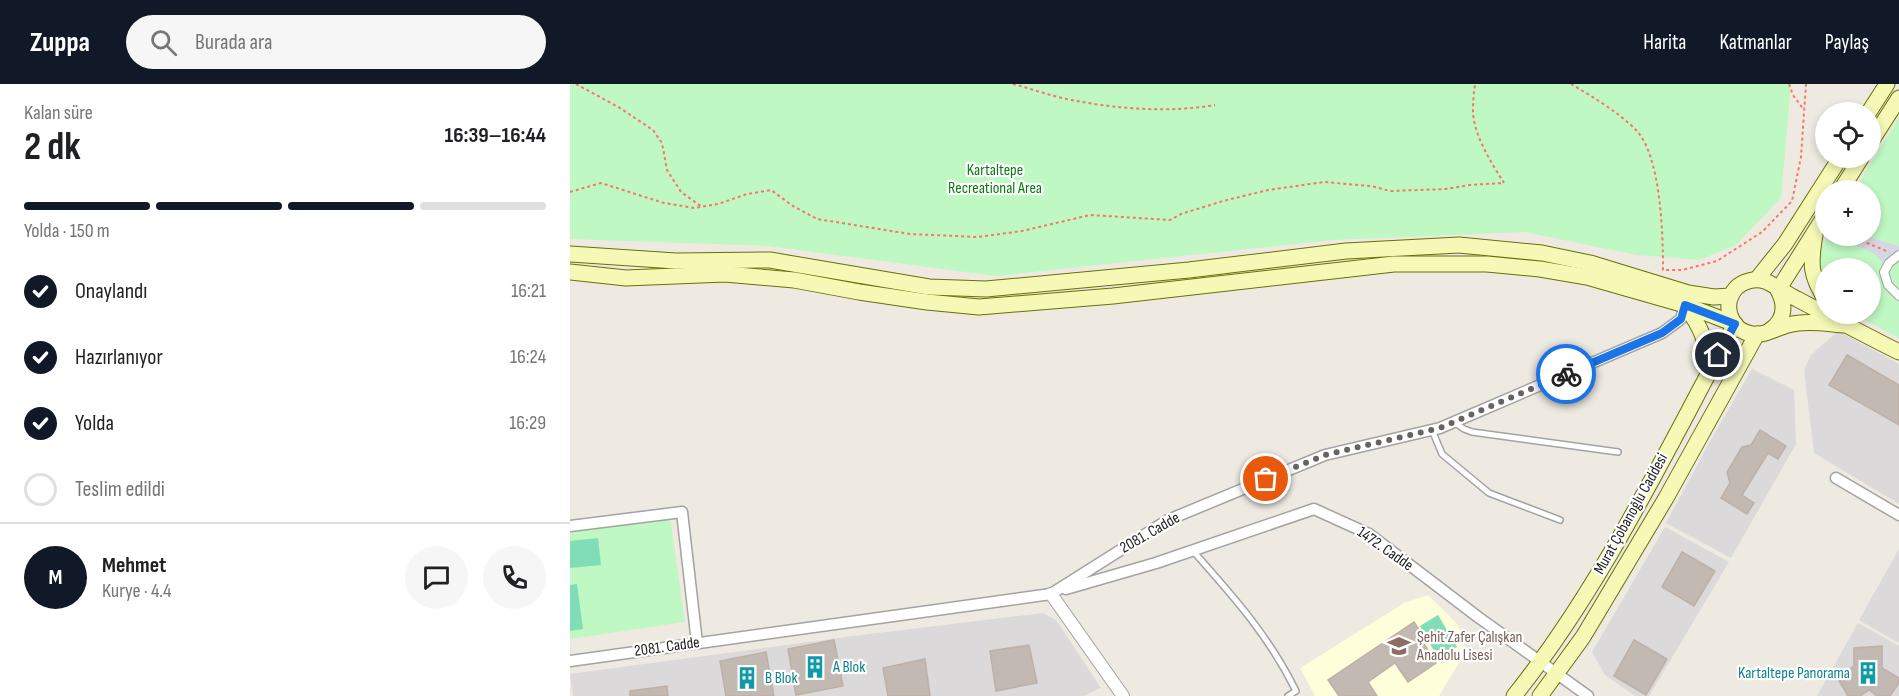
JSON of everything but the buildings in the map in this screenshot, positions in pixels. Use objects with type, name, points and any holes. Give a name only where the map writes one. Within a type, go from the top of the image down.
[{"type":"main road","points":[[1876,102],[1888,84]]},
{"type":"main road","points":[[1881,126],[1899,98]]},
{"type":"main road","points":[[1757,279],[1785,244],[1834,168]]},
{"type":"main road","points":[[1778,290],[1815,231]]},
{"type":"main road","points":[[1815,237],[1811,267],[1815,282]]},
{"type":"main road","points":[[570,254],[676,261],[770,260],[928,287],[986,289],[1190,270],[1346,251],[1459,245],[1542,253],[1590,263],[1687,299],[1735,324],[1743,331],[1761,334],[1805,322],[1847,325]]},
{"type":"main road","points":[[570,272],[626,278],[725,274],[794,280],[927,302],[979,307],[1113,296],[1394,264],[1486,264],[1540,269],[1587,277],[1687,299],[1731,296]]},
{"type":"main road","points":[[1735,324],[1729,312],[1731,296],[1742,284],[1757,279],[1765,281],[1778,290],[1899,352]]},
{"type":"main road","points":[[1761,334],[1774,328],[1783,314],[1782,297],[1778,290]]},
{"type":"main road","points":[[1687,299],[1701,327],[1707,348],[1709,371]]},
{"type":"main road","name":"Murat Çobanoğlu Caddesi","points":[[1514,696],[1574,614],[1735,324]]},
{"type":"main road","name":"Murat Çobanoğlu Caddesi","points":[[1540,696],[1583,637],[1761,334]]},
{"type":"street","points":[[1888,84],[1899,93]]},
{"type":"street","points":[[1898,256],[1889,263],[1884,272],[1888,285],[1899,296]]},
{"type":"street","name":"2081. Cadde","points":[[570,661],[1051,594],[1168,520],[1325,455],[1432,430],[1455,422],[1662,333],[1681,319],[1687,299]]},
{"type":"street","points":[[1836,478],[1899,515]]},
{"type":"street","name":"1472. Cadde","points":[[1051,594],[1193,550],[1314,509],[1369,534],[1478,617],[1588,696]]},
{"type":"street","points":[[570,526],[681,512],[697,643]]},
{"type":"street","points":[[1051,594],[1123,696]]},
{"type":"lane","points":[[1455,422],[1472,432],[1618,453]]},
{"type":"lane","points":[[1432,430],[1442,453],[1489,494],[1560,520]]},
{"type":"lane","points":[[1193,550],[1248,613],[1276,652],[1296,691],[1288,696]]},
{"type":"path","points":[[576,84],[621,108],[653,130],[662,143],[667,170],[681,192],[702,207]]},
{"type":"path","points":[[1013,84],[1045,94],[1090,103],[1179,110],[1215,105]]},
{"type":"path","points":[[570,192],[601,183],[664,203],[694,208],[771,190],[793,206],[817,219],[910,234],[978,237],[1023,231],[1090,215],[1170,220],[1181,214],[1222,201],[1268,190],[1324,182],[1371,186],[1390,191],[1446,189],[1504,183],[1486,153],[1479,134],[1472,110],[1475,84]]},
{"type":"path","points":[[1571,84],[1637,131],[1649,153],[1663,233],[1663,270],[1682,270],[1717,261],[1762,232],[1792,201],[1801,157],[1806,84]]},
{"type":"path","points":[[1789,84],[1805,112]]},
{"type":"path","points":[[1874,246],[1898,256]]},
{"type":"shaded area","points":[[1881,241],[1899,246],[1899,261],[1895,262],[1889,271],[1889,278],[1899,290],[1899,302],[1881,280],[1884,263],[1875,254],[1858,246],[1881,246]]},
{"type":"shaded area","points":[[1838,331],[1899,364],[1899,504],[1814,453],[1804,370],[1811,355]]},
{"type":"shaded area","points":[[1752,369],[1794,390],[1796,444],[1731,558],[1666,523]]},
{"type":"shaded area","points":[[1665,527],[1729,562],[1649,696],[1635,696],[1605,675],[1592,652]]},
{"type":"shaded area","points":[[1899,549],[1899,643],[1859,620]]},
{"type":"shaded area","name":"Şehit Zafer Çalışkan Anadolu Lisesi","points":[[1428,595],[1457,624],[1464,637],[1463,656],[1439,696],[1315,696],[1300,668],[1404,603]]},
{"type":"shaded area","points":[[1043,613],[1056,620],[1101,688],[1083,696],[573,696],[570,674]]},
{"type":"shaded area","name":"Kartaltepe Panorama","points":[[1858,623],[1899,646],[1899,696],[1817,696]]},
{"type":"green space","name":"Kartaltepe Recreational Area","points":[[570,84],[1791,84],[1781,198],[1736,245],[1699,260],[1636,255],[1525,232],[1332,240],[996,276],[768,246],[570,239]]},
{"type":"green space","points":[[1899,117],[1899,338],[1872,324],[1881,324],[1881,258],[1819,258],[1823,246],[1881,246],[1881,180],[1861,180],[1868,168],[1881,168],[1881,147]]},
{"type":"green space","points":[[670,518],[685,622],[570,639],[570,530]]},
{"type":"green space","points":[[598,538],[601,565],[570,568],[570,541]]},
{"type":"green space","points":[[577,584],[583,629],[570,631],[570,585]]},
{"type":"green space","points":[[1438,615],[1457,647],[1438,658],[1420,626]]},
{"type":"way so far","points":[[1266,479],[1325,455],[1440,428],[1566,374]]},
{"type":"place","name":"Şehit Zafer Çalışkan Anadolu Lisesi","points":[[1399,646]]},
{"type":"place","name":"A Blok","points":[[815,667]]},
{"type":"place","name":"Kartaltepe Panorama","points":[[1868,673]]},
{"type":"place","name":"B Blok","points":[[747,678]]},
{"type":"route","points":[[1566,374],[1662,333],[1681,319],[1685,305],[1735,324],[1718,355]]}]
